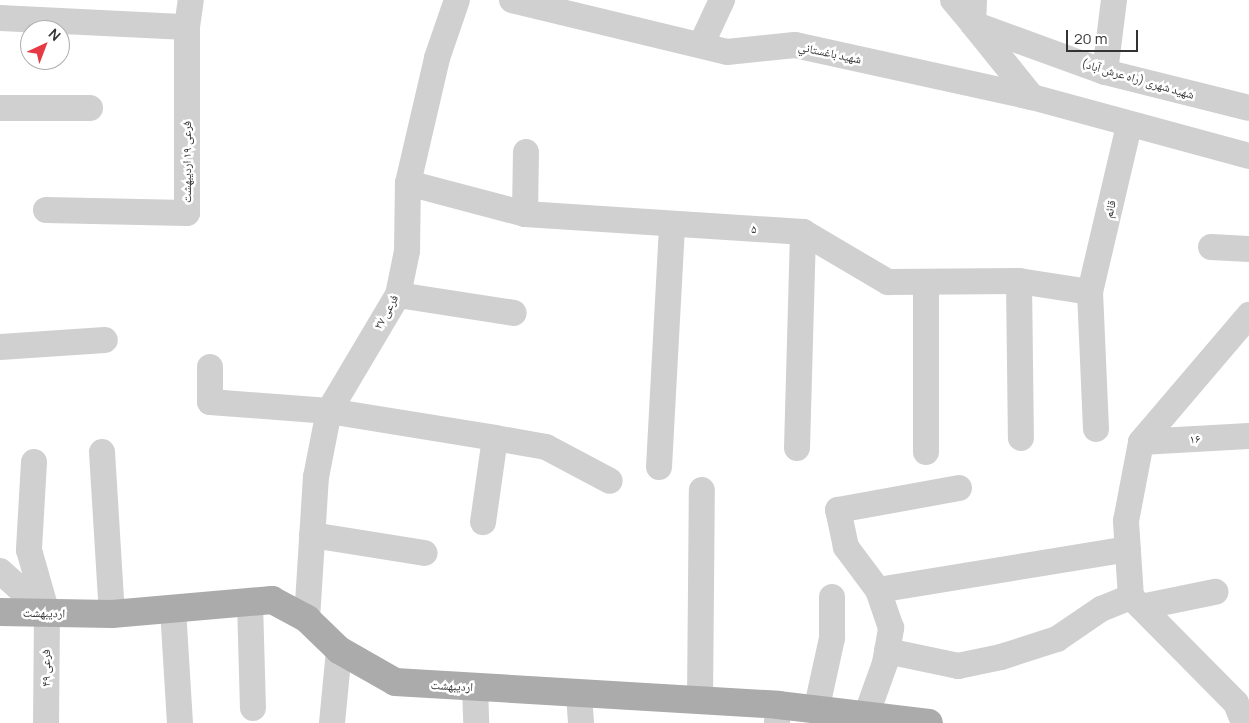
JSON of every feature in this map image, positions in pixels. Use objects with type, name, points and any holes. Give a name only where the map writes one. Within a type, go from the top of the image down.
[{"type":"main road","name":"اردیبهشت","points":[[0,612],[112,614],[272,600],[307,618],[339,650],[395,682],[700,701],[778,714],[816,711],[929,723]]},
{"type":"street","name":"فرعی ۱۹ اردیبهشت","points":[[46,210],[187,213],[187,27],[191,0]]},
{"type":"street","name":"فرعی ۲۷","points":[[307,618],[316,477],[329,411],[398,295],[407,251],[408,183],[437,58],[457,0]]},
{"type":"street","name":"شهيد باغستاني","points":[[512,0],[701,45],[757,52],[794,45],[1032,97],[1129,126],[1249,156]]},
{"type":"street","points":[[701,45],[722,0]]},
{"type":"street","points":[[953,0],[973,12],[1032,97]]},
{"type":"street","points":[[1105,72],[1114,0]]},
{"type":"street","name":"شهید شهری (راه عرش آباد)","points":[[973,12],[1105,72],[1249,108]]},
{"type":"street","points":[[0,18],[187,27]]},
{"type":"street","points":[[0,108],[90,108]]},
{"type":"street","name":"قائم","points":[[1096,429],[1090,292],[1129,126]]},
{"type":"street","points":[[525,214],[526,152]]},
{"type":"street","name":"۵","points":[[408,183],[525,214],[803,232],[888,282],[1019,281],[1090,292]]},
{"type":"street","points":[[659,467],[672,224]]},
{"type":"street","points":[[797,448],[803,232]]},
{"type":"street","points":[[1211,248],[1249,250]]},
{"type":"street","points":[[1019,281],[1021,438]]},
{"type":"street","points":[[926,283],[926,452]]},
{"type":"street","points":[[398,295],[514,314]]},
{"type":"street","points":[[1243,708],[1136,602],[1126,521],[1141,442],[1249,315]]},
{"type":"street","points":[[0,347],[105,340]]},
{"type":"street","points":[[210,367],[210,402],[329,411],[546,447],[610,481]]},
{"type":"street","name":"۱۶","points":[[1141,442],[1249,436]]},
{"type":"street","points":[[483,522],[496,438]]},
{"type":"street","points":[[102,452],[112,614]]},
{"type":"street","name":"فرعی ۴۹","points":[[34,462],[29,550],[47,613],[46,723]]},
{"type":"street","points":[[866,716],[887,651],[890,628],[878,590],[846,547],[838,510],[959,488]]},
{"type":"street","points":[[700,701],[702,490]]},
{"type":"street","points":[[312,535],[425,553]]},
{"type":"street","points":[[878,590],[1128,549]]},
{"type":"street","points":[[0,571],[47,613]]},
{"type":"street","points":[[887,651],[958,666],[1002,657],[1057,639],[1101,610],[1136,602],[1215,592]]},
{"type":"street","points":[[816,711],[832,638],[832,597]]},
{"type":"street","points":[[250,602],[253,708]]},
{"type":"street","points":[[173,609],[180,723]]},
{"type":"street","points":[[332,723],[339,650]]},
{"type":"street","points":[[475,687],[476,723]]},
{"type":"street","points":[[580,694],[581,723]]}]
